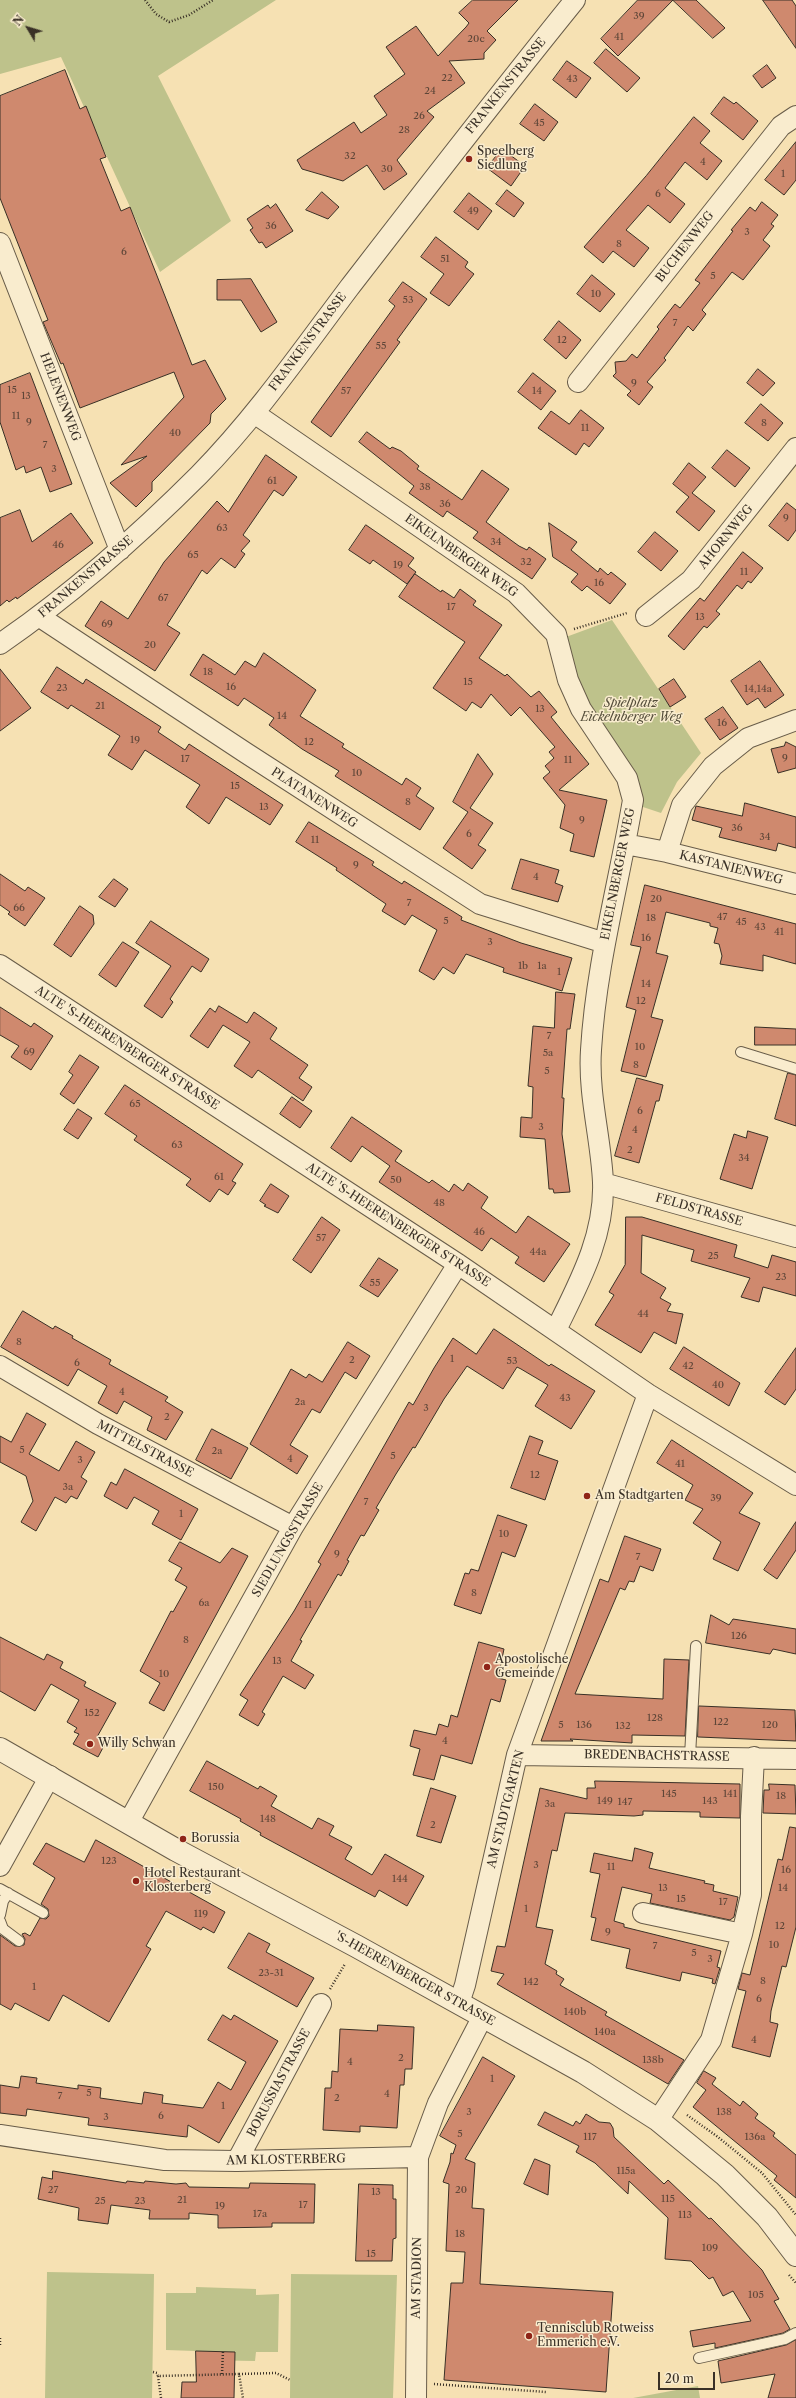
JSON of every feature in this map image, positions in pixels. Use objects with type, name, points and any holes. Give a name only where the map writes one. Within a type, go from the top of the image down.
[{"type":"street","name":"FRANKENSTRASSE","points":[[0,644],[40,617],[120,550],[200,474],[254,413],[494,99],[575,0]]},
{"type":"street","name":"BUCHENWEG","points":[[578,382],[781,126],[796,116]]},
{"type":"street","name":"HELENENWEG","points":[[0,243],[120,550]]},
{"type":"street","name":"EIKELNBERGER WEG","points":[[254,413],[516,593],[556,634],[568,680],[581,709],[627,778],[633,800],[605,943],[591,1050],[591,1086],[603,1183],[599,1226],[588,1263],[556,1330]]},
{"type":"street","name":"AHORNWEG","points":[[646,616],[691,580],[796,448]]},
{"type":"street","name":"PLATANENWEG","points":[[40,617],[265,766],[480,904],[605,943]]},
{"type":"street","points":[[667,852],[682,805],[713,766],[748,738],[796,720]]},
{"type":"street","name":"KASTANIENWEG","points":[[625,844],[667,852],[796,884]]},
{"type":"street","name":"ALTE 'S-HEERENBERGER STRASSE","points":[[0,965],[458,1264],[648,1394],[796,1485]]},
{"type":"street","name":"FELDSTRASSE","points":[[603,1183],[796,1237]]},
{"type":"street","name":"SIEDLUNGSSTRASSE","points":[[128,1823],[293,1527],[458,1264]]},
{"type":"street","name":"MITTELSTRASSE","points":[[0,1366],[98,1424],[293,1527]]},
{"type":"street","name":"AM STADTGARTEN","points":[[459,2002],[465,1985],[517,1755],[648,1394]]},
{"type":"street","name":"'S-HEERENBERGER STRASSE","points":[[0,1748],[128,1823],[459,2002],[583,2072],[658,2120],[725,2175],[767,2217],[790,2262]]},
{"type":"street","name":"BREDENBACHSTRASSE","points":[[517,1755],[690,1756],[796,1759]]},
{"type":"street","points":[[658,2120],[711,2040],[742,1934],[751,1895],[751,1816],[754,1757]]},
{"type":"street","points":[[0,1866],[50,1776]]},
{"type":"street","points":[[643,1913],[742,1934]]},
{"type":"street","name":"BORUSSIASTRASSE","points":[[237,2161],[321,2004]]},
{"type":"street","points":[[418,2157],[438,2103],[483,2016]]},
{"type":"street","name":"AM KLOSTERBERG","points":[[0,2135],[165,2160],[237,2161],[418,2157]]},
{"type":"street","name":"AM STADION","points":[[416,2391],[418,2157]]},
{"type":"lane","points":[[741,1052],[796,1069]]},
{"type":"lane","points":[[690,1756],[696,1646]]},
{"type":"lane","points":[[0,1915],[4,1891],[42,1913]]},
{"type":"lane","points":[[0,1921],[3,1929],[18,1941]]},
{"type":"lane","points":[[699,2358],[785,2339],[796,2333]]},
{"type":"path","points":[[145,0],[156,14],[169,22],[189,15],[213,0]]},
{"type":"path","points":[[556,634],[628,612],[646,616]]},
{"type":"path","points":[[321,2004],[343,1967]]},
{"type":"path","points":[[790,2262],[796,2283]]},
{"type":"path","points":[[0,2338],[0,2346]]},
{"type":"path","points":[[222,2374],[223,2351]]},
{"type":"path","points":[[153,2372],[158,2373],[161,2398]]},
{"type":"path","points":[[158,2376],[276,2373],[290,2380]]},
{"type":"path","points":[[239,2374],[243,2398]]},
{"type":"path","points":[[416,2391],[546,2392]]},
{"type":"green space","points":[[0,0],[276,0],[158,76],[231,221],[160,272],[61,57],[0,74]]},
{"type":"green space","name":"Spielplatz Eickelnberger Weg","points":[[612,620],[701,753],[677,782],[661,813],[634,804],[580,689],[566,637]]},
{"type":"green space","points":[[47,2272],[154,2274],[152,2398],[45,2398]]},
{"type":"green space","points":[[291,2274],[397,2275],[393,2398],[290,2398]]},
{"type":"green space","points":[[196,2287],[256,2289],[256,2295],[279,2294],[278,2352],[256,2352],[255,2361],[196,2360],[196,2351],[166,2350],[166,2293],[196,2293]]},
{"type":"green space","points":[[698,2386],[700,2398],[633,2398]]},
{"type":"building","points":[[473,0],[518,0],[487,31],[496,40],[484,53],[484,59],[449,61],[465,83],[427,111],[434,117],[397,160],[407,174],[384,190],[367,165],[343,181],[302,169],[297,160],[354,122],[361,133],[387,115],[374,96],[405,74],[386,47],[416,26],[438,56],[469,23],[459,13]]},
{"type":"building","points":[[638,0],[673,0],[618,56],[601,39]]},
{"type":"building","points":[[673,0],[696,0],[725,28],[713,38]]},
{"type":"building","points":[[763,0],[792,0],[796,6],[796,48]]},
{"type":"building","points":[[606,49],[640,78],[627,92],[594,63]]},
{"type":"building","points":[[567,61],[591,78],[576,98],[553,80]]},
{"type":"building","points":[[767,65],[776,78],[762,88],[753,76]]},
{"type":"building","points":[[65,70],[80,109],[86,106],[106,157],[100,159],[121,211],[130,207],[192,365],[205,360],[226,399],[211,414],[210,423],[152,482],[152,491],[136,507],[110,483],[147,456],[121,465],[184,397],[174,372],[80,408],[63,363],[61,364],[43,322],[48,320],[0,198],[0,96]]},
{"type":"building","points":[[724,97],[734,104],[736,102],[758,121],[743,140],[711,114]]},
{"type":"building","points":[[535,104],[558,122],[544,141],[520,124]]},
{"type":"building","points":[[694,117],[710,131],[700,143],[722,161],[707,180],[685,162],[665,188],[685,204],[670,223],[648,205],[626,230],[649,248],[634,267],[613,251],[603,263],[584,247],[646,176]]},
{"type":"building","points":[[796,142],[796,180],[784,195],[765,180]]},
{"type":"building","points":[[502,149],[525,166],[511,186],[487,168]]},
{"type":"building","points":[[507,190],[524,203],[514,217],[496,204]]},
{"type":"building","points":[[322,192],[339,207],[328,219],[306,210]]},
{"type":"building","points":[[469,193],[492,211],[478,230],[454,212]]},
{"type":"building","points":[[762,202],[778,215],[771,224],[774,226],[763,240],[770,246],[743,280],[732,272],[702,310],[706,314],[693,331],[688,326],[664,358],[666,360],[647,382],[653,387],[639,405],[627,395],[631,391],[613,376],[616,373],[615,362],[626,361],[632,354],[637,358],[659,329],[657,327],[675,304],[680,308],[700,283],[695,280],[733,231],[731,230],[750,207],[755,211]]},
{"type":"building","points":[[276,204],[293,231],[266,248],[262,242],[259,243],[250,230],[253,228],[247,219],[268,205],[270,208]]},
{"type":"building","points":[[436,237],[468,262],[465,267],[474,274],[449,306],[430,293],[444,274],[421,257]]},
{"type":"building","points":[[592,275],[615,294],[600,312],[577,294]]},
{"type":"building","points":[[251,279],[277,322],[261,332],[241,300],[217,300],[217,280]]},
{"type":"building","points":[[403,282],[427,299],[397,340],[400,342],[331,437],[311,422],[395,306],[389,301]]},
{"type":"building","points":[[559,321],[581,340],[566,359],[544,340]]},
{"type":"building","points":[[758,369],[775,383],[763,396],[747,383]]},
{"type":"building","points":[[30,373],[72,484],[50,492],[41,467],[26,473],[24,466],[16,470],[0,422],[0,385]]},
{"type":"building","points":[[533,373],[556,391],[541,410],[518,392]]},
{"type":"building","points":[[761,404],[783,423],[768,441],[745,423]]},
{"type":"building","points":[[581,410],[604,428],[589,447],[584,443],[576,455],[538,428],[551,411],[569,424]]},
{"type":"building","points":[[367,432],[390,449],[392,447],[401,451],[419,466],[417,469],[462,500],[482,470],[509,489],[486,522],[519,546],[527,550],[529,547],[546,559],[532,579],[473,538],[478,532],[447,511],[443,517],[409,493],[414,486],[359,442]]},
{"type":"building","points":[[727,450],[750,468],[735,487],[712,468]]},
{"type":"building","points":[[266,455],[297,477],[283,496],[274,490],[243,535],[250,541],[241,551],[245,554],[235,568],[221,558],[207,574],[202,570],[167,625],[180,633],[155,671],[85,626],[101,601],[128,619],[164,562],[217,501],[228,512]]},
{"type":"building","points":[[689,463],[706,477],[692,493],[715,511],[699,531],[676,512],[689,497],[673,484]]},
{"type":"building","points":[[787,503],[796,510],[796,530],[788,541],[769,526]]},
{"type":"building","points":[[20,510],[32,542],[71,513],[93,543],[17,599],[16,597],[9,602],[7,600],[0,606],[0,518]]},
{"type":"building","points":[[549,523],[577,542],[571,550],[598,572],[600,568],[608,575],[611,572],[626,584],[610,604],[587,586],[582,591],[571,582],[578,574],[553,557]]},
{"type":"building","points":[[366,525],[414,558],[408,566],[416,572],[407,584],[373,560],[370,564],[349,550]]},
{"type":"building","points":[[655,532],[678,551],[661,571],[638,552]]},
{"type":"building","points":[[743,552],[763,568],[751,583],[748,581],[742,589],[737,585],[716,611],[720,614],[707,628],[704,626],[684,650],[668,636],[700,598],[704,601]]},
{"type":"building","points":[[415,574],[441,592],[442,590],[454,598],[460,589],[476,601],[473,605],[502,625],[479,658],[505,676],[507,674],[531,697],[539,691],[557,712],[551,717],[589,764],[559,790],[607,800],[594,857],[570,851],[574,834],[560,828],[565,805],[543,778],[550,772],[545,766],[554,758],[549,752],[555,747],[520,707],[511,716],[491,694],[481,708],[472,702],[466,711],[433,688],[465,642],[399,597]]},
{"type":"building","points":[[264,653],[316,690],[300,716],[344,744],[342,747],[402,785],[406,778],[421,788],[416,796],[434,808],[420,830],[335,776],[339,771],[302,749],[269,725],[274,718],[244,698],[238,706],[190,675],[203,654],[235,675],[245,661],[255,667]]},
{"type":"building","points":[[760,661],[784,695],[765,708],[758,698],[747,705],[731,681]]},
{"type":"building","points":[[57,667],[83,684],[86,679],[161,727],[158,732],[185,750],[189,744],[283,805],[270,825],[226,797],[209,824],[186,807],[200,785],[145,750],[132,770],[108,755],[120,736],[71,705],[68,709],[41,692]]},
{"type":"building","points":[[0,669],[31,708],[0,731]]},
{"type":"building","points":[[674,679],[686,697],[670,707],[659,689]]},
{"type":"building","points":[[723,707],[738,728],[720,740],[705,719]]},
{"type":"building","points":[[786,742],[796,747],[796,768],[778,773],[771,749],[784,746]]},
{"type":"building","points":[[478,754],[493,774],[470,808],[493,823],[478,845],[486,850],[472,869],[443,848],[468,812],[453,802]]},
{"type":"building","points":[[745,803],[796,817],[796,848],[778,843],[776,851],[719,837],[722,828],[692,820],[696,806],[742,816]]},
{"type":"building","points":[[309,822],[374,862],[372,865],[402,884],[404,881],[462,917],[461,920],[521,943],[572,958],[562,991],[503,972],[504,968],[466,954],[454,974],[443,967],[434,980],[419,971],[437,930],[412,915],[405,925],[382,911],[386,904],[336,870],[337,868],[296,842]]},
{"type":"building","points":[[521,859],[559,870],[555,883],[563,886],[558,902],[512,889]]},
{"type":"building","points":[[0,874],[25,891],[28,887],[45,898],[25,926],[8,914],[10,912],[0,905]]},
{"type":"building","points":[[114,879],[128,889],[115,907],[99,897]]},
{"type":"building","points":[[645,885],[796,924],[796,964],[763,955],[763,971],[720,964],[722,956],[719,944],[714,943],[718,928],[710,926],[710,923],[666,912],[656,953],[668,956],[651,1017],[663,1020],[646,1077],[621,1071],[636,1010],[626,1007],[641,947],[631,945]]},
{"type":"building","points":[[80,906],[93,915],[94,924],[71,957],[54,945]]},
{"type":"building","points":[[151,921],[209,959],[201,972],[192,966],[170,999],[173,1002],[162,1018],[144,1006],[171,966],[136,943]]},
{"type":"building","points":[[123,942],[139,952],[116,987],[99,975]]},
{"type":"building","points":[[556,992],[575,994],[570,1029],[567,1029],[562,1098],[564,1098],[562,1134],[570,1192],[554,1193],[553,1189],[549,1189],[545,1139],[520,1137],[521,1117],[532,1118],[533,1087],[528,1086],[533,1026],[554,1028]]},
{"type":"building","points":[[219,1006],[247,1023],[254,1012],[277,1028],[270,1039],[308,1065],[299,1078],[312,1087],[303,1101],[258,1070],[252,1078],[234,1066],[250,1042],[223,1025],[208,1048],[190,1036],[210,1008],[215,1012]]},
{"type":"building","points":[[0,1007],[31,1027],[34,1023],[53,1036],[31,1070],[11,1057],[19,1046],[0,1035]]},
{"type":"building","points":[[755,1027],[796,1029],[796,1045],[755,1045]]},
{"type":"building","points":[[80,1055],[99,1067],[74,1104],[60,1094],[73,1075],[69,1072]]},
{"type":"building","points":[[788,1073],[796,1075],[796,1126],[775,1119]]},
{"type":"building","points":[[637,1078],[663,1085],[659,1101],[656,1101],[639,1163],[615,1156]]},
{"type":"building","points":[[125,1085],[243,1164],[232,1181],[236,1183],[228,1195],[219,1189],[210,1202],[186,1185],[191,1179],[134,1140],[137,1136],[105,1114]]},
{"type":"building","points":[[292,1097],[312,1111],[300,1128],[280,1114]]},
{"type":"building","points":[[78,1109],[92,1118],[78,1139],[64,1130]]},
{"type":"building","points":[[352,1117],[402,1151],[395,1161],[429,1183],[432,1180],[449,1192],[454,1184],[463,1191],[468,1183],[488,1197],[481,1208],[516,1233],[528,1216],[570,1244],[544,1282],[515,1263],[519,1257],[491,1238],[482,1251],[379,1182],[390,1166],[362,1146],[351,1162],[331,1148]]},
{"type":"building","points":[[748,1131],[768,1137],[752,1189],[720,1179],[734,1134],[746,1138]]},
{"type":"building","points":[[271,1184],[289,1196],[278,1213],[264,1206],[266,1205],[260,1201]]},
{"type":"building","points":[[322,1217],[340,1230],[311,1273],[293,1260]]},
{"type":"building","points":[[626,1217],[642,1217],[737,1245],[734,1257],[768,1268],[772,1255],[796,1262],[796,1296],[763,1287],[759,1302],[741,1297],[750,1278],[691,1261],[694,1250],[642,1235],[641,1273],[666,1288],[660,1298],[671,1304],[667,1311],[683,1314],[676,1344],[654,1332],[641,1353],[595,1325],[614,1295],[609,1292],[625,1265]]},
{"type":"building","points":[[379,1258],[398,1270],[378,1297],[360,1286]]},
{"type":"building","points":[[23,1311],[53,1329],[55,1326],[73,1336],[72,1338],[111,1360],[109,1364],[168,1397],[165,1401],[183,1412],[166,1440],[147,1430],[152,1417],[124,1401],[117,1414],[98,1403],[107,1386],[78,1369],[68,1386],[1,1347]]},
{"type":"building","points":[[494,1329],[549,1366],[551,1364],[595,1391],[571,1429],[535,1406],[548,1385],[517,1367],[503,1389],[467,1366],[444,1399],[415,1448],[413,1447],[396,1474],[376,1508],[379,1510],[364,1536],[361,1535],[347,1560],[349,1561],[341,1576],[338,1574],[300,1640],[302,1641],[291,1661],[314,1675],[305,1689],[283,1676],[262,1712],[265,1714],[258,1726],[239,1715],[248,1700],[240,1695],[294,1611],[321,1564],[318,1562],[409,1402],[413,1405],[453,1338],[476,1354]]},
{"type":"building","points":[[348,1342],[370,1356],[356,1379],[345,1372],[320,1413],[312,1409],[290,1445],[308,1456],[297,1474],[250,1444],[291,1369],[306,1378],[309,1374],[322,1382]]},
{"type":"building","points":[[684,1347],[740,1383],[729,1406],[670,1369]]},
{"type":"building","points":[[796,1348],[796,1389],[785,1405],[765,1392]]},
{"type":"building","points":[[27,1413],[46,1424],[29,1454],[59,1471],[76,1441],[95,1452],[81,1477],[87,1481],[77,1499],[71,1496],[66,1503],[55,1497],[36,1531],[21,1522],[33,1501],[26,1476],[0,1462],[0,1436],[11,1442]]},
{"type":"building","points":[[212,1429],[248,1448],[231,1479],[196,1460]]},
{"type":"building","points":[[530,1436],[543,1441],[538,1454],[558,1461],[545,1500],[511,1488]]},
{"type":"building","points":[[672,1440],[753,1493],[739,1513],[760,1523],[738,1571],[713,1559],[721,1542],[693,1523],[703,1509],[685,1500],[693,1485],[657,1463]]},
{"type":"building","points":[[125,1469],[198,1509],[181,1540],[152,1524],[159,1511],[134,1497],[127,1509],[104,1496],[111,1482],[116,1485]]},
{"type":"building","points":[[498,1515],[527,1525],[515,1557],[502,1552],[481,1614],[454,1605],[465,1573],[469,1574],[471,1569],[478,1571]]},
{"type":"building","points":[[796,1522],[796,1550],[777,1579],[764,1570]]},
{"type":"building","points":[[625,1536],[661,1549],[653,1571],[640,1566],[634,1582],[629,1581],[625,1590],[620,1588],[575,1694],[663,1699],[664,1659],[689,1660],[685,1736],[632,1735],[632,1743],[570,1739],[573,1741],[541,1741],[600,1579],[608,1582]]},
{"type":"building","points":[[180,1542],[220,1563],[232,1548],[248,1556],[164,1711],[149,1703],[160,1683],[140,1671],[171,1611],[173,1612],[187,1587],[175,1580],[182,1568],[169,1561]]},
{"type":"building","points":[[711,1615],[729,1625],[733,1619],[796,1629],[796,1654],[773,1649],[770,1654],[706,1643]]},
{"type":"building","points":[[0,1637],[44,1660],[47,1654],[63,1662],[60,1668],[86,1682],[84,1686],[116,1703],[97,1737],[106,1742],[98,1757],[73,1744],[79,1734],[74,1732],[77,1728],[67,1722],[79,1700],[51,1684],[35,1711],[0,1691]]},
{"type":"building","points":[[479,1642],[504,1649],[498,1678],[506,1680],[500,1702],[491,1699],[472,1764],[441,1755],[434,1780],[413,1775],[420,1749],[410,1746],[414,1730],[436,1735],[439,1724],[448,1727],[451,1715],[457,1717]]},
{"type":"building","points":[[699,1706],[795,1710],[796,1741],[698,1737]]},
{"type":"building","points":[[207,1761],[258,1789],[260,1786],[277,1796],[271,1806],[312,1829],[318,1818],[334,1826],[329,1835],[352,1847],[345,1859],[372,1875],[385,1854],[424,1876],[407,1906],[379,1890],[375,1897],[260,1835],[261,1833],[240,1821],[241,1819],[190,1791]]},
{"type":"building","points":[[595,1781],[740,1784],[740,1818],[700,1817],[700,1812],[643,1811],[643,1815],[634,1816],[565,1813],[557,1851],[552,1850],[536,1927],[553,1930],[545,1964],[557,1971],[556,1974],[564,1979],[560,1985],[607,2012],[605,2015],[684,2060],[668,2084],[497,1984],[504,1974],[491,1971],[497,1946],[505,1947],[540,1788],[587,1799],[587,1788],[595,1788]]},
{"type":"building","points":[[769,1784],[795,1785],[796,1814],[763,1813],[764,1790],[769,1790]]},
{"type":"building","points":[[431,1788],[456,1796],[441,1843],[417,1836]]},
{"type":"building","points":[[790,1827],[796,1828],[796,1927],[786,1967],[782,1966],[771,2011],[770,2022],[778,2024],[770,2057],[732,2047],[746,1991],[738,1989],[742,1973],[750,1975],[778,1859],[782,1860]]},
{"type":"building","points":[[96,1840],[225,1912],[214,1933],[203,1927],[201,1930],[166,1911],[146,1946],[151,1949],[109,2022],[63,1995],[49,2021],[15,2003],[11,2010],[0,2004],[0,1935],[15,1946],[24,1945],[25,1939],[22,1934],[25,1933],[30,1936],[40,1918],[46,1919],[49,1916],[48,1909],[41,1904],[55,1878],[33,1864],[46,1843],[84,1862]]},
{"type":"building","points":[[635,1848],[653,1853],[649,1868],[705,1881],[704,1883],[714,1885],[713,1891],[738,1897],[734,1917],[730,1920],[650,1903],[652,1894],[622,1887],[614,1921],[624,1924],[624,1927],[721,1951],[717,1967],[720,1968],[715,1984],[712,1983],[713,1979],[682,1972],[680,1981],[626,1968],[630,1949],[591,1940],[596,1918],[591,1917],[600,1874],[590,1872],[594,1853],[632,1861]]},
{"type":"building","points":[[249,1933],[270,1944],[266,1952],[314,1978],[297,2007],[228,1968]]},
{"type":"building","points":[[223,2015],[231,2020],[234,2015],[278,2041],[219,2143],[188,2125],[187,2137],[88,2125],[89,2118],[27,2109],[26,2116],[0,2113],[0,2085],[19,2088],[21,2076],[37,2078],[36,2083],[78,2089],[78,2085],[101,2088],[100,2098],[142,2104],[144,2092],[163,2095],[162,2103],[203,2108],[218,2082],[231,2090],[246,2062],[208,2040]]},
{"type":"building","points":[[378,2025],[414,2027],[412,2069],[405,2069],[404,2085],[400,2085],[397,2128],[360,2126],[360,2132],[323,2130],[325,2088],[331,2088],[332,2071],[338,2072],[340,2029],[377,2031]]},
{"type":"building","name":"Tennisclub Rotweiss Emmerich e.V.","points":[[483,2057],[515,2076],[465,2159],[475,2163],[472,2208],[484,2209],[480,2284],[613,2292],[606,2392],[444,2380],[451,2283],[463,2283],[465,2252],[446,2251],[449,2184],[443,2182],[450,2162],[451,2153],[453,2154],[456,2145],[440,2136]]},
{"type":"building","points":[[704,2071],[716,2078],[712,2084],[740,2106],[743,2101],[758,2114],[755,2118],[775,2133],[773,2136],[796,2155],[796,2198],[774,2180],[777,2176],[693,2107],[706,2090],[697,2083]]},
{"type":"building","points":[[545,2112],[573,2126],[576,2121],[580,2124],[586,2114],[599,2122],[610,2123],[613,2128],[614,2137],[664,2184],[668,2180],[709,2219],[711,2218],[762,2270],[779,2299],[774,2301],[790,2329],[783,2333],[715,2348],[715,2343],[693,2347],[690,2331],[751,2321],[733,2291],[723,2296],[713,2277],[709,2279],[691,2261],[665,2259],[668,2218],[629,2181],[628,2194],[595,2163],[576,2152],[579,2146],[538,2125]]},
{"type":"building","points":[[535,2159],[550,2165],[548,2195],[524,2184]]},
{"type":"building","points":[[53,2171],[126,2183],[127,2181],[144,2183],[145,2181],[176,2184],[186,2183],[189,2187],[249,2188],[250,2183],[315,2184],[314,2223],[272,2223],[272,2227],[218,2228],[218,2215],[189,2213],[189,2219],[149,2219],[150,2210],[111,2205],[108,2224],[78,2220],[79,2208],[38,2199],[42,2177],[52,2179]]},
{"type":"building","points":[[359,2184],[393,2185],[393,2199],[396,2199],[396,2238],[393,2239],[392,2261],[356,2261]]},
{"type":"building","points":[[796,2340],[796,2398],[768,2398],[775,2374],[721,2383],[718,2361],[786,2345]]},
{"type":"building","points":[[196,2351],[235,2352],[234,2398],[181,2398],[182,2382],[196,2382]]},
{"type":"place","name":"Speelberg Siedlung","points":[[469,159]]},
{"type":"place","name":"Am Stadtgarten","points":[[587,1496]]},
{"type":"place","name":"Apostolische Gemeinde","points":[[487,1667]]},
{"type":"place","name":"Willy Schwan","points":[[90,1744]]},
{"type":"place","name":"Borussia","points":[[183,1839]]},
{"type":"place","name":"Hotel Restaurant Klosterberg","points":[[136,1881]]},
{"type":"place","name":"Tennisclub Rotweiss Emmerich e.V.","points":[[529,2336]]}]
